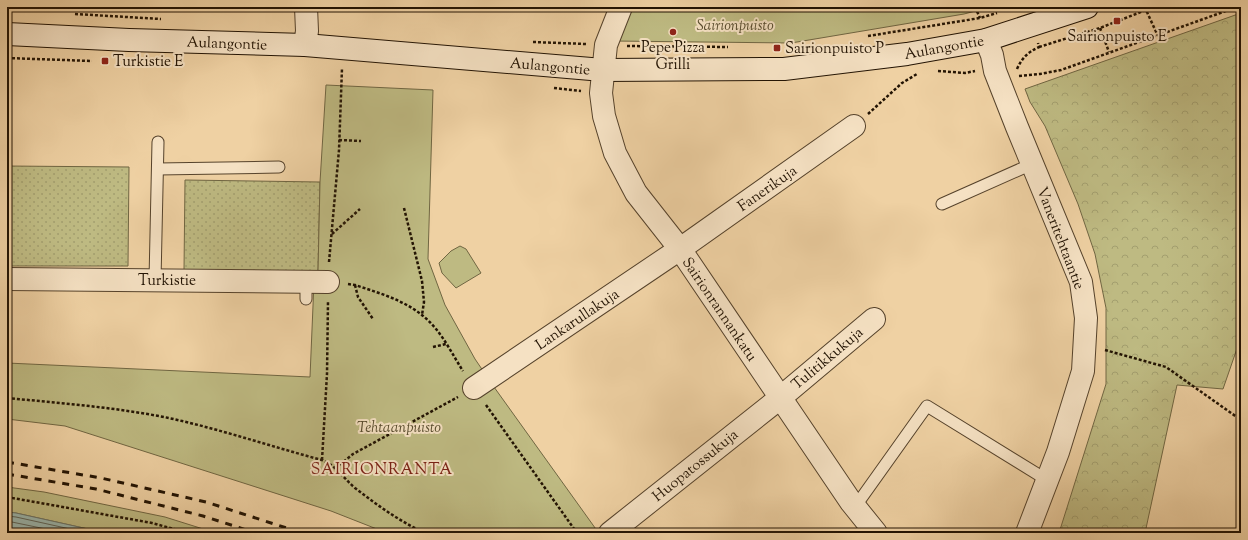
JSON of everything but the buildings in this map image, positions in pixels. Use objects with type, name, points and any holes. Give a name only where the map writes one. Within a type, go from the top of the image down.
[{"type":"street","points":[[305,45],[307,31],[306,7]]},
{"type":"street","name":"Sairionrannankatu","points":[[621,7],[606,45],[602,94],[604,116],[615,153],[636,193],[680,249],[855,507],[876,533]]},
{"type":"street","name":"Aulangontie","points":[[7,34],[136,40],[305,45],[603,70],[784,69],[907,54],[986,40],[1087,7]]},
{"type":"street","name":"Vaneritehtaantie","points":[[986,40],[992,55],[995,71],[1014,120],[1081,282],[1086,318],[1083,371],[1058,452],[1027,533]]},
{"type":"street","name":"Fanerikuja","points":[[680,249],[854,126]]},
{"type":"street","name":"Lankarullakuja","points":[[474,388],[680,249]]},
{"type":"street","name":"Turkistie","points":[[7,279],[155,280],[306,290],[328,282]]},
{"type":"street","name":"Tulitikkukuja","points":[[780,398],[874,319]]},
{"type":"street","name":"Huopatossukuja","points":[[610,533],[780,398]]},
{"type":"lane","points":[[155,280],[158,142]]},
{"type":"lane","points":[[942,204],[1032,164]]},
{"type":"lane","points":[[158,169],[279,167]]},
{"type":"lane","points":[[855,507],[927,406],[1047,480]]},
{"type":"path","points":[[975,7],[980,18]]},
{"type":"path","points":[[1039,47],[1100,28],[1146,10],[1158,36]]},
{"type":"path","points":[[861,37],[980,18],[1002,11]]},
{"type":"path","points":[[75,14],[168,19]]},
{"type":"path","points":[[1100,28],[1109,52]]},
{"type":"path","points":[[528,42],[731,47]]},
{"type":"path","points":[[854,126],[902,83],[922,70]]},
{"type":"path","points":[[339,140],[361,141]]},
{"type":"path","points":[[404,208],[422,281],[424,302],[422,315]]},
{"type":"path","points":[[332,235],[360,209]]},
{"type":"path","points":[[355,285],[358,297],[374,319]]},
{"type":"path","points":[[433,348],[446,344]]},
{"type":"path","points":[[1104,350],[1166,367],[1241,420]]},
{"type":"path","points":[[336,468],[353,454],[474,388]]},
{"type":"path","points":[[7,398],[115,409],[165,417],[322,460],[336,468],[353,486],[384,510],[409,526],[425,533]]},
{"type":"path","points":[[7,497],[152,523],[188,533]]},
{"type":"green space","name":"Sairionpuisto","points":[[630,7],[991,7],[964,14],[791,43],[613,41]]},
{"type":"green space","points":[[1241,13],[1241,337],[1223,389],[1177,385],[1145,533],[1059,533],[1106,384],[1106,308],[1095,254],[1078,204],[1045,126],[1030,102],[1025,89]]},
{"type":"green space","name":"Tehtaanpuisto","points":[[326,85],[433,90],[428,259],[445,305],[475,359],[598,532],[387,533],[331,511],[65,426],[7,419],[7,363],[310,377],[314,282],[318,272],[320,182]]},
{"type":"green space","points":[[7,166],[129,167],[128,266],[7,266]]},
{"type":"green space","points":[[185,180],[320,182],[318,272],[184,270]]},
{"type":"green space","points":[[460,246],[466,249],[481,273],[456,288],[442,273],[439,263],[451,251]]},
{"type":"green space","points":[[7,487],[44,492],[165,517],[216,533],[100,533],[97,531],[7,512]]},
{"type":"water","points":[[7,512],[97,531],[100,533],[7,533]]},
{"type":"railway","points":[[7,462],[101,478],[206,502],[302,533]]},
{"type":"railway","points":[[7,474],[96,489],[203,516],[256,533]]},
{"type":"place","name":"Sairionpuisto E","points":[[1117,21]]},
{"type":"place","name":"Pepe Pizza Grilli","points":[[673,32]]},
{"type":"place","name":"Sairionpuisto P","points":[[777,48]]},
{"type":"place","name":"Turkistie E","points":[[105,61]]},
{"type":"district","name":"SAIRIONRANTA","points":[[382,468]]}]
